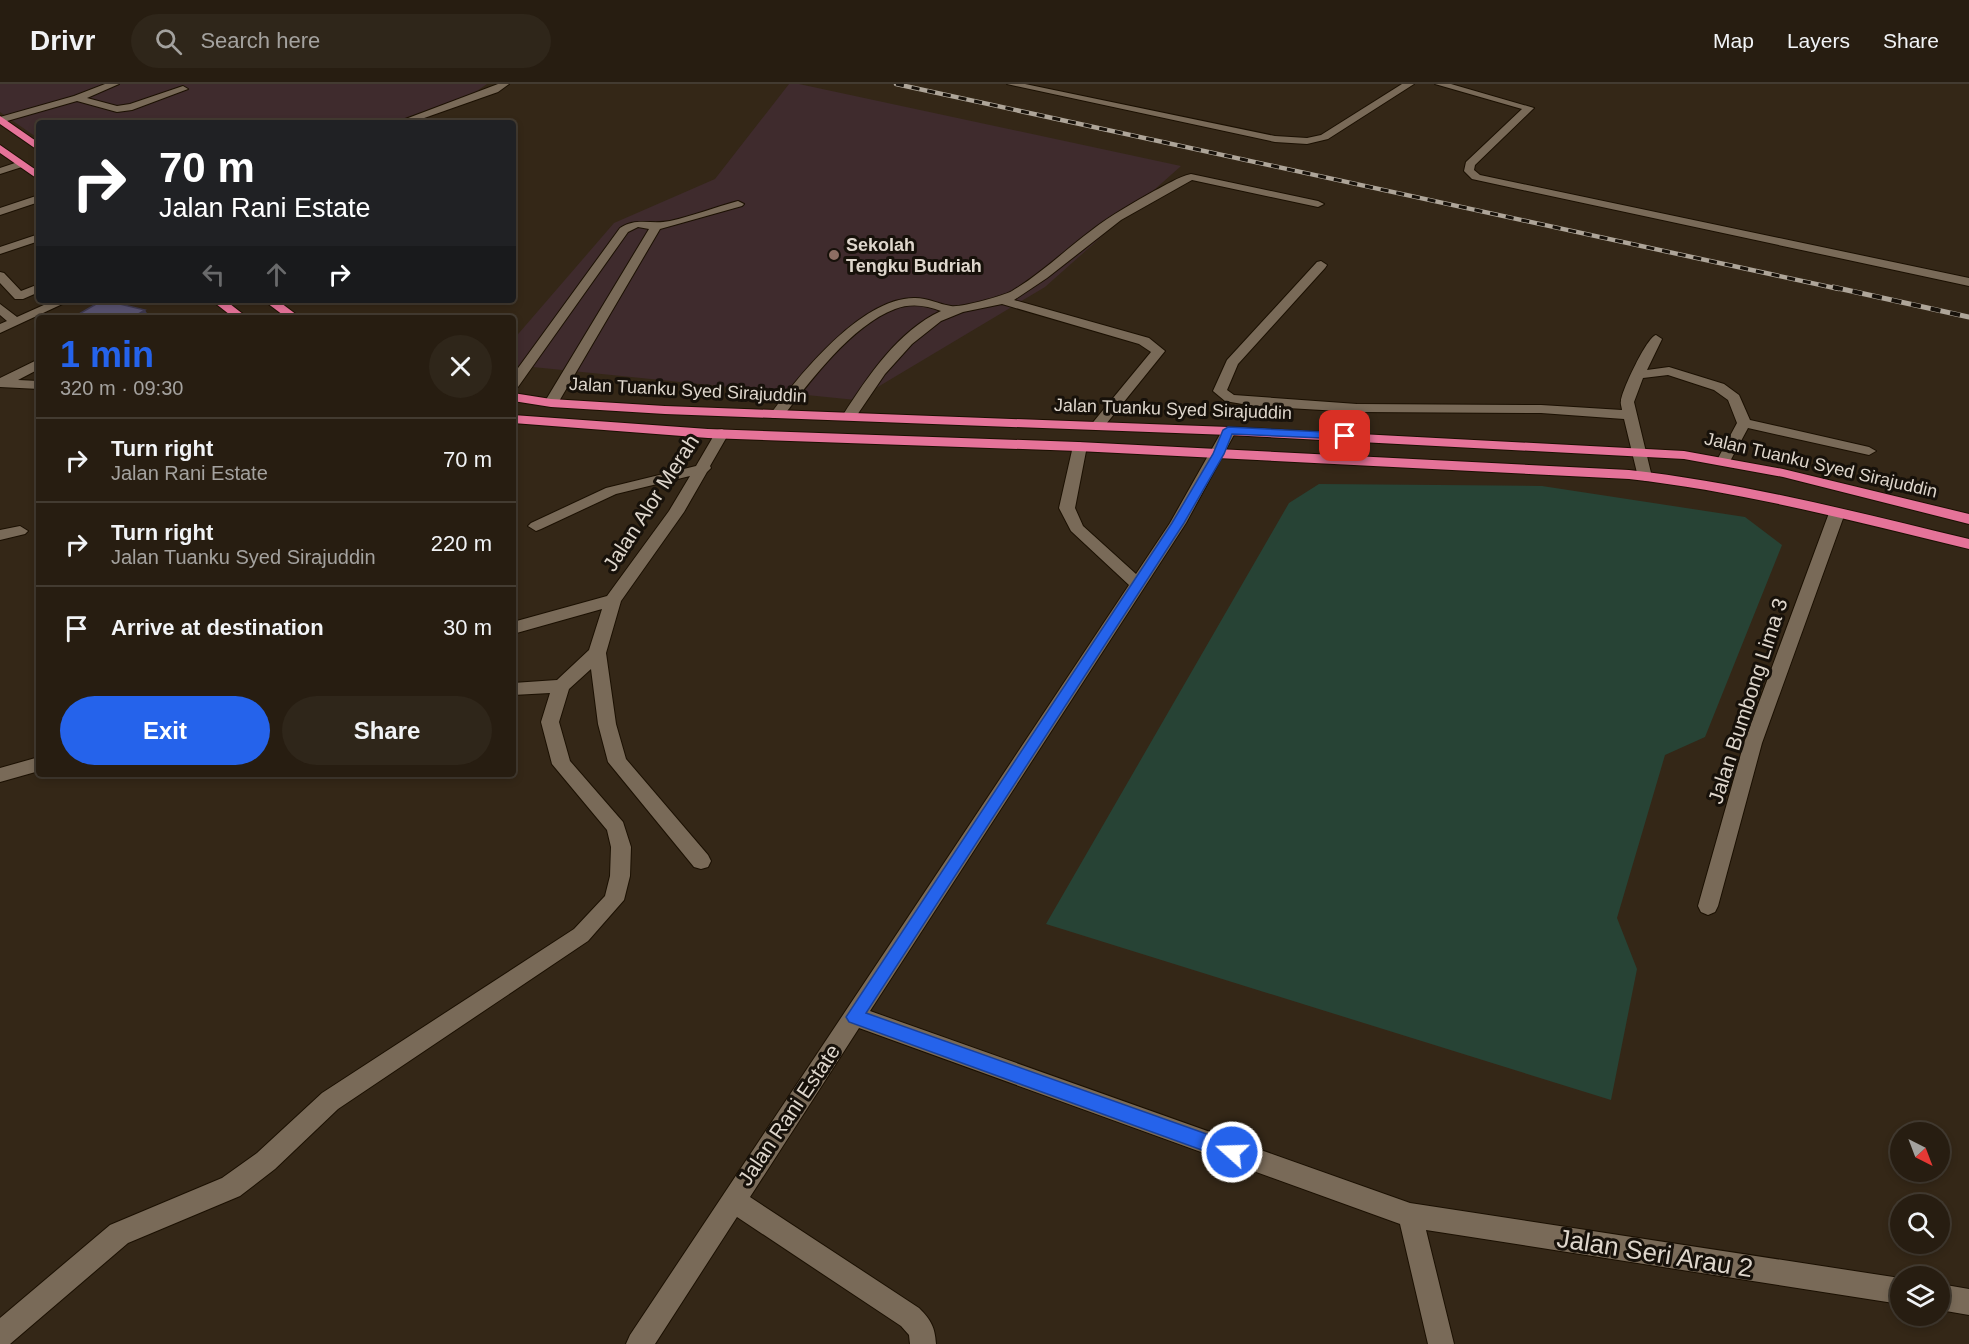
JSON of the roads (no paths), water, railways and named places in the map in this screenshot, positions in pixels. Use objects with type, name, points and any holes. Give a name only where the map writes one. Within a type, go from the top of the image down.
[{"type":"highway","points":[[1,120],[36,146]]},
{"type":"highway","points":[[0,148],[36,175]]},
{"type":"highway","points":[[221,303],[238,315]]},
{"type":"highway","points":[[272,303],[290,315]]},
{"type":"highway","name":"Jalan Tuanku Syed Sirajuddin","points":[[516,397],[551,403],[777,415],[1228,430],[1639,451],[1684,455],[1783,473],[1969,519]]},
{"type":"highway","name":"Jalan Tuanku Syed Sirajuddin","points":[[516,419],[722,433],[1080,446],[1383,463],[1505,466],[1645,477],[1709,484],[1969,544]]},
{"type":"street","points":[[1,120],[77,99],[114,84]]},
{"type":"street","points":[[409,120],[495,90],[504,84]]},
{"type":"street","points":[[1012,84],[1275,139],[1307,141],[1324,136],[1409,84]]},
{"type":"street","points":[[1440,84],[1529,108],[1470,164],[1468,171],[1476,177],[1969,282]]},
{"type":"street","points":[[77,99],[117,110],[183,89]]},
{"type":"street","points":[[0,171],[21,164]]},
{"type":"street","points":[[850,416],[869,384],[906,343],[938,317],[951,311],[1006,301],[1050,270],[1097,231],[1183,180],[1191,177],[1318,204]]},
{"type":"street","points":[[0,212],[36,199]]},
{"type":"street","points":[[516,380],[624,230],[633,224],[642,222],[656,226],[738,204]]},
{"type":"street","points":[[551,403],[656,226]]},
{"type":"street","points":[[0,251],[36,238]]},
{"type":"street","points":[[1322,265],[1232,363],[1220,391],[1230,398],[1254,402],[1357,408],[1541,409],[1629,415]]},
{"type":"street","points":[[0,276],[19,296],[36,289]]},
{"type":"street","points":[[1006,301],[1144,341],[1158,351],[1097,426]]},
{"type":"street","points":[[777,415],[804,378],[879,311],[905,302],[940,305],[951,311]]},
{"type":"street","points":[[0,329],[58,303]]},
{"type":"street","points":[[0,308],[15,322]]},
{"type":"street","points":[[1645,477],[1627,402],[1656,339]]},
{"type":"street","points":[[0,384],[36,365]]},
{"type":"street","points":[[1638,375],[1669,371],[1719,387],[1734,398],[1744,423],[1724,462]]},
{"type":"street","points":[[0,384],[36,385]]},
{"type":"street","points":[[1744,423],[1869,451]]},
{"type":"street","name":"Jalan Rani Estate","points":[[639,1344],[1178,523],[1218,454],[1228,430]]},
{"type":"street","name":"Jalan Alor Merah","points":[[516,627],[613,600],[676,512],[704,468],[722,433]]},
{"type":"street","points":[[1080,446],[1067,508],[1076,528],[1137,584]]},
{"type":"street","points":[[536,526],[611,491],[704,468]]},
{"type":"street","name":"Jalan Bumbong Lima 3","points":[[1708,906],[1753,743],[1837,513]]},
{"type":"street","points":[[0,535],[20,531]]},
{"type":"street","points":[[613,600],[597,653],[607,724],[617,762],[701,861]]},
{"type":"street","points":[[0,1335],[119,1234],[231,1186],[266,1161],[330,1101],[581,935],[614,900],[620,876],[621,848],[616,827],[561,764],[550,722],[561,686],[597,653]]},
{"type":"street","points":[[516,689],[561,686]]},
{"type":"street","points":[[0,775],[36,765]]},
{"type":"street","name":"Jalan Seri Arau 2","points":[[855,1017],[1410,1215],[1890,1289]]},
{"type":"street","points":[[733,1200],[910,1317],[922,1329],[923,1344]]},
{"type":"street","points":[[1410,1215],[1441,1344]]},
{"type":"street","points":[[1950,1299],[1969,1302]]},
{"type":"railway","points":[[896,84],[1839,289]]},
{"type":"railway","points":[[1833,287],[1969,317]]},
{"type":"place","name":"Sekolah Tengku Budriah","points":[[834,255]]}]
